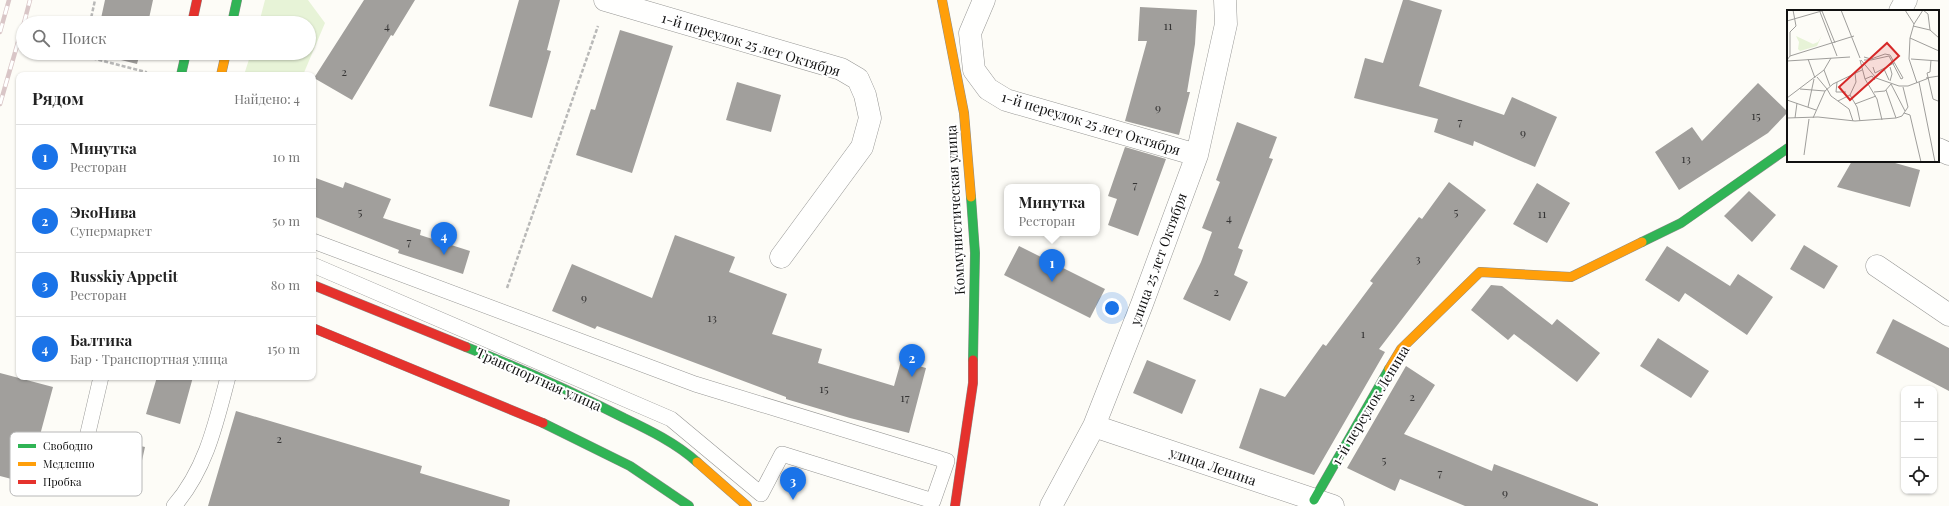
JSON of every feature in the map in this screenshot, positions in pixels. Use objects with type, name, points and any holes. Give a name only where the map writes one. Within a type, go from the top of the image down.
[{"type":"street","points":[[194,16],[197,0]]},
{"type":"street","points":[[234,16],[237,0]]},
{"type":"street","name":"1-й переулок 25 лет Октября","points":[[606,0],[841,69],[858,79],[865,95],[870,118],[862,147],[781,257]]},
{"type":"street","name":"Коммунистическая улица","points":[[942,0],[964,113],[975,254],[973,383],[955,506]]},
{"type":"street","name":"1-й переулок 25 лет Октября","points":[[984,0],[970,33],[974,70],[988,89],[1006,100],[1197,155]]},
{"type":"street","name":"улица 25 лет Октября","points":[[1051,506],[1094,426],[1142,304],[1197,155],[1226,24],[1225,0]]},
{"type":"street","points":[[1901,10],[1906,0]]},
{"type":"street","points":[[182,72],[184,60]]},
{"type":"street","points":[[222,72],[224,60]]},
{"type":"street","name":"1-й переулок Ленина","points":[[1323,503],[1401,349],[1480,272],[1571,277],[1681,223],[1787,149]]},
{"type":"street","points":[[1939,149],[1949,154]]},
{"type":"street","points":[[1877,266],[1949,315]]},
{"type":"street","name":"Транспортная улица","points":[[316,286],[491,358],[593,402],[644,428],[688,454],[747,506]]},
{"type":"street","points":[[316,329],[468,391],[576,438],[626,462],[665,486],[689,506]]},
{"type":"street","name":"улица Ленина","points":[[1094,426],[1323,503]]},
{"type":"street","name":"Коммунистическая улица","points":[[948,506],[958,491]]},
{"type":"lane","points":[[316,242],[695,384],[947,461],[933,501],[782,454],[761,494],[671,419],[316,267]]},
{"type":"lane","points":[[88,432],[100,380]]},
{"type":"lane","points":[[174,506],[187,491],[204,459],[227,380]]},
{"type":"path","points":[[92,16],[95,0]]},
{"type":"path","points":[[499,311],[606,0]]},
{"type":"path","points":[[100,60],[146,72]]},
{"type":"green space","points":[[265,0],[308,0],[325,23],[316,44],[316,16],[261,16]]},
{"type":"green space","points":[[249,60],[309,60],[304,72],[245,72]]},
{"type":"building","points":[[105,0],[153,0],[150,16],[102,16]]},
{"type":"building","points":[[364,0],[415,0],[393,36],[391,35],[352,100],[316,79],[316,75]]},
{"type":"building","points":[[519,0],[560,0],[547,50],[551,51],[532,118],[489,106]]},
{"type":"building","points":[[1403,0],[1409,0],[1442,10],[1419,86],[1504,115],[1512,97],[1557,117],[1535,167],[1474,141],[1473,146],[1434,132],[1438,119],[1354,98],[1365,58],[1383,63]]},
{"type":"building","points":[[1140,7],[1197,10],[1195,44],[1187,92],[1190,92],[1179,135],[1125,121],[1147,41],[1138,41]]},
{"type":"building","points":[[620,30],[673,46],[632,173],[576,155],[591,109],[595,110]]},
{"type":"building","points":[[121,60],[138,60],[137,64]]},
{"type":"building","points":[[737,82],[781,95],[771,132],[726,120]]},
{"type":"building","points":[[1758,83],[1787,111],[1787,113],[1768,133],[1679,190],[1655,152],[1692,127],[1702,141]]},
{"type":"building","points":[[1237,122],[1277,137],[1269,158],[1273,159],[1238,248],[1243,250],[1234,275],[1248,282],[1230,321],[1183,299],[1201,262],[1212,232],[1202,228],[1220,182],[1216,180]]},
{"type":"building","points":[[1125,147],[1166,159],[1138,236],[1108,225],[1117,199],[1108,196]]},
{"type":"building","points":[[1851,162],[1892,162],[1920,170],[1910,207],[1837,187]]},
{"type":"building","points":[[316,178],[343,188],[345,182],[391,199],[383,218],[421,230],[420,235],[470,251],[463,274],[398,253],[399,250],[316,217]]},
{"type":"building","points":[[1449,182],[1486,210],[1379,349],[1385,352],[1314,475],[1239,448],[1260,388],[1285,397],[1323,344],[1326,346],[1373,283],[1370,281],[1419,217],[1422,219]]},
{"type":"building","points":[[1537,183],[1570,203],[1547,243],[1513,224]]},
{"type":"building","points":[[1749,191],[1776,215],[1752,242],[1724,216]]},
{"type":"building","points":[[675,235],[735,257],[729,272],[787,294],[772,334],[822,349],[818,363],[894,386],[901,361],[926,368],[909,433],[850,418],[786,399],[786,397],[597,326],[595,329],[552,311],[572,264],[652,298]]},
{"type":"building","points":[[1804,245],[1838,266],[1824,289],[1790,269]]},
{"type":"building","points":[[1019,246],[1105,289],[1090,318],[1004,275]]},
{"type":"building","points":[[1667,246],[1730,286],[1738,274],[1773,297],[1747,335],[1685,293],[1679,302],[1645,280]]},
{"type":"building","points":[[1491,285],[1502,286],[1552,325],[1557,319],[1600,353],[1577,382],[1514,334],[1508,340],[1471,310]]},
{"type":"building","points":[[1893,319],[1949,348],[1949,391],[1876,353]]},
{"type":"building","points":[[1658,338],[1709,371],[1691,398],[1640,366]]},
{"type":"building","points":[[1147,360],[1196,380],[1182,414],[1133,393]]},
{"type":"building","points":[[1406,366],[1435,385],[1404,434],[1492,471],[1494,464],[1598,504],[1598,506],[1465,506],[1400,479],[1395,491],[1347,468]]},
{"type":"building","points":[[0,373],[16,377],[16,380],[26,380],[53,387],[41,432],[10,432],[10,479],[0,476]]},
{"type":"building","points":[[156,380],[192,380],[180,424],[146,414]]},
{"type":"building","points":[[236,411],[422,466],[420,473],[510,500],[509,506],[208,506]]},
{"type":"building","points":[[142,446],[145,447],[142,460]]},
{"type":"railway","points":[[0,32],[9,0]]},
{"type":"railway","points":[[26,16],[30,0]]},
{"type":"railway","points":[[0,104],[16,49]]},
{"type":"traffic: fast","points":[[234,16],[237,0]]},
{"type":"traffic: fast","points":[[182,72],[184,60]]},
{"type":"traffic: fast","points":[[1642,242],[1681,223],[1787,149]]},
{"type":"traffic: fast","points":[[971,197],[975,253],[973,360]]},
{"type":"traffic: fast","points":[[466,347],[546,381],[643,427],[662,437],[697,462]]},
{"type":"traffic: fast","points":[[1314,500],[1389,369]]},
{"type":"traffic: fast","points":[[543,423],[630,466],[689,506]]},
{"type":"traffic: slow","points":[[942,0],[964,113],[971,197]]},
{"type":"traffic: slow","points":[[222,72],[224,60]]},
{"type":"traffic: slow","points":[[1389,369],[1401,349],[1480,272],[1571,277],[1642,242]]},
{"type":"traffic: slow","points":[[697,462],[747,506]]},
{"type":"traffic: jam","points":[[194,16],[197,0]]},
{"type":"traffic: jam","points":[[316,286],[466,347]]},
{"type":"traffic: jam","points":[[316,329],[543,423]]},
{"type":"traffic: jam","points":[[955,506],[973,383],[973,360]]},
{"type":"place","name":"Балтика","points":[[444,255]]},
{"type":"place","name":"Минутка","points":[[1052,282]]},
{"type":"place","name":"ЭкоНива","points":[[912,377]]},
{"type":"place","name":"Russkiy Appetit","points":[[793,500]]}]
